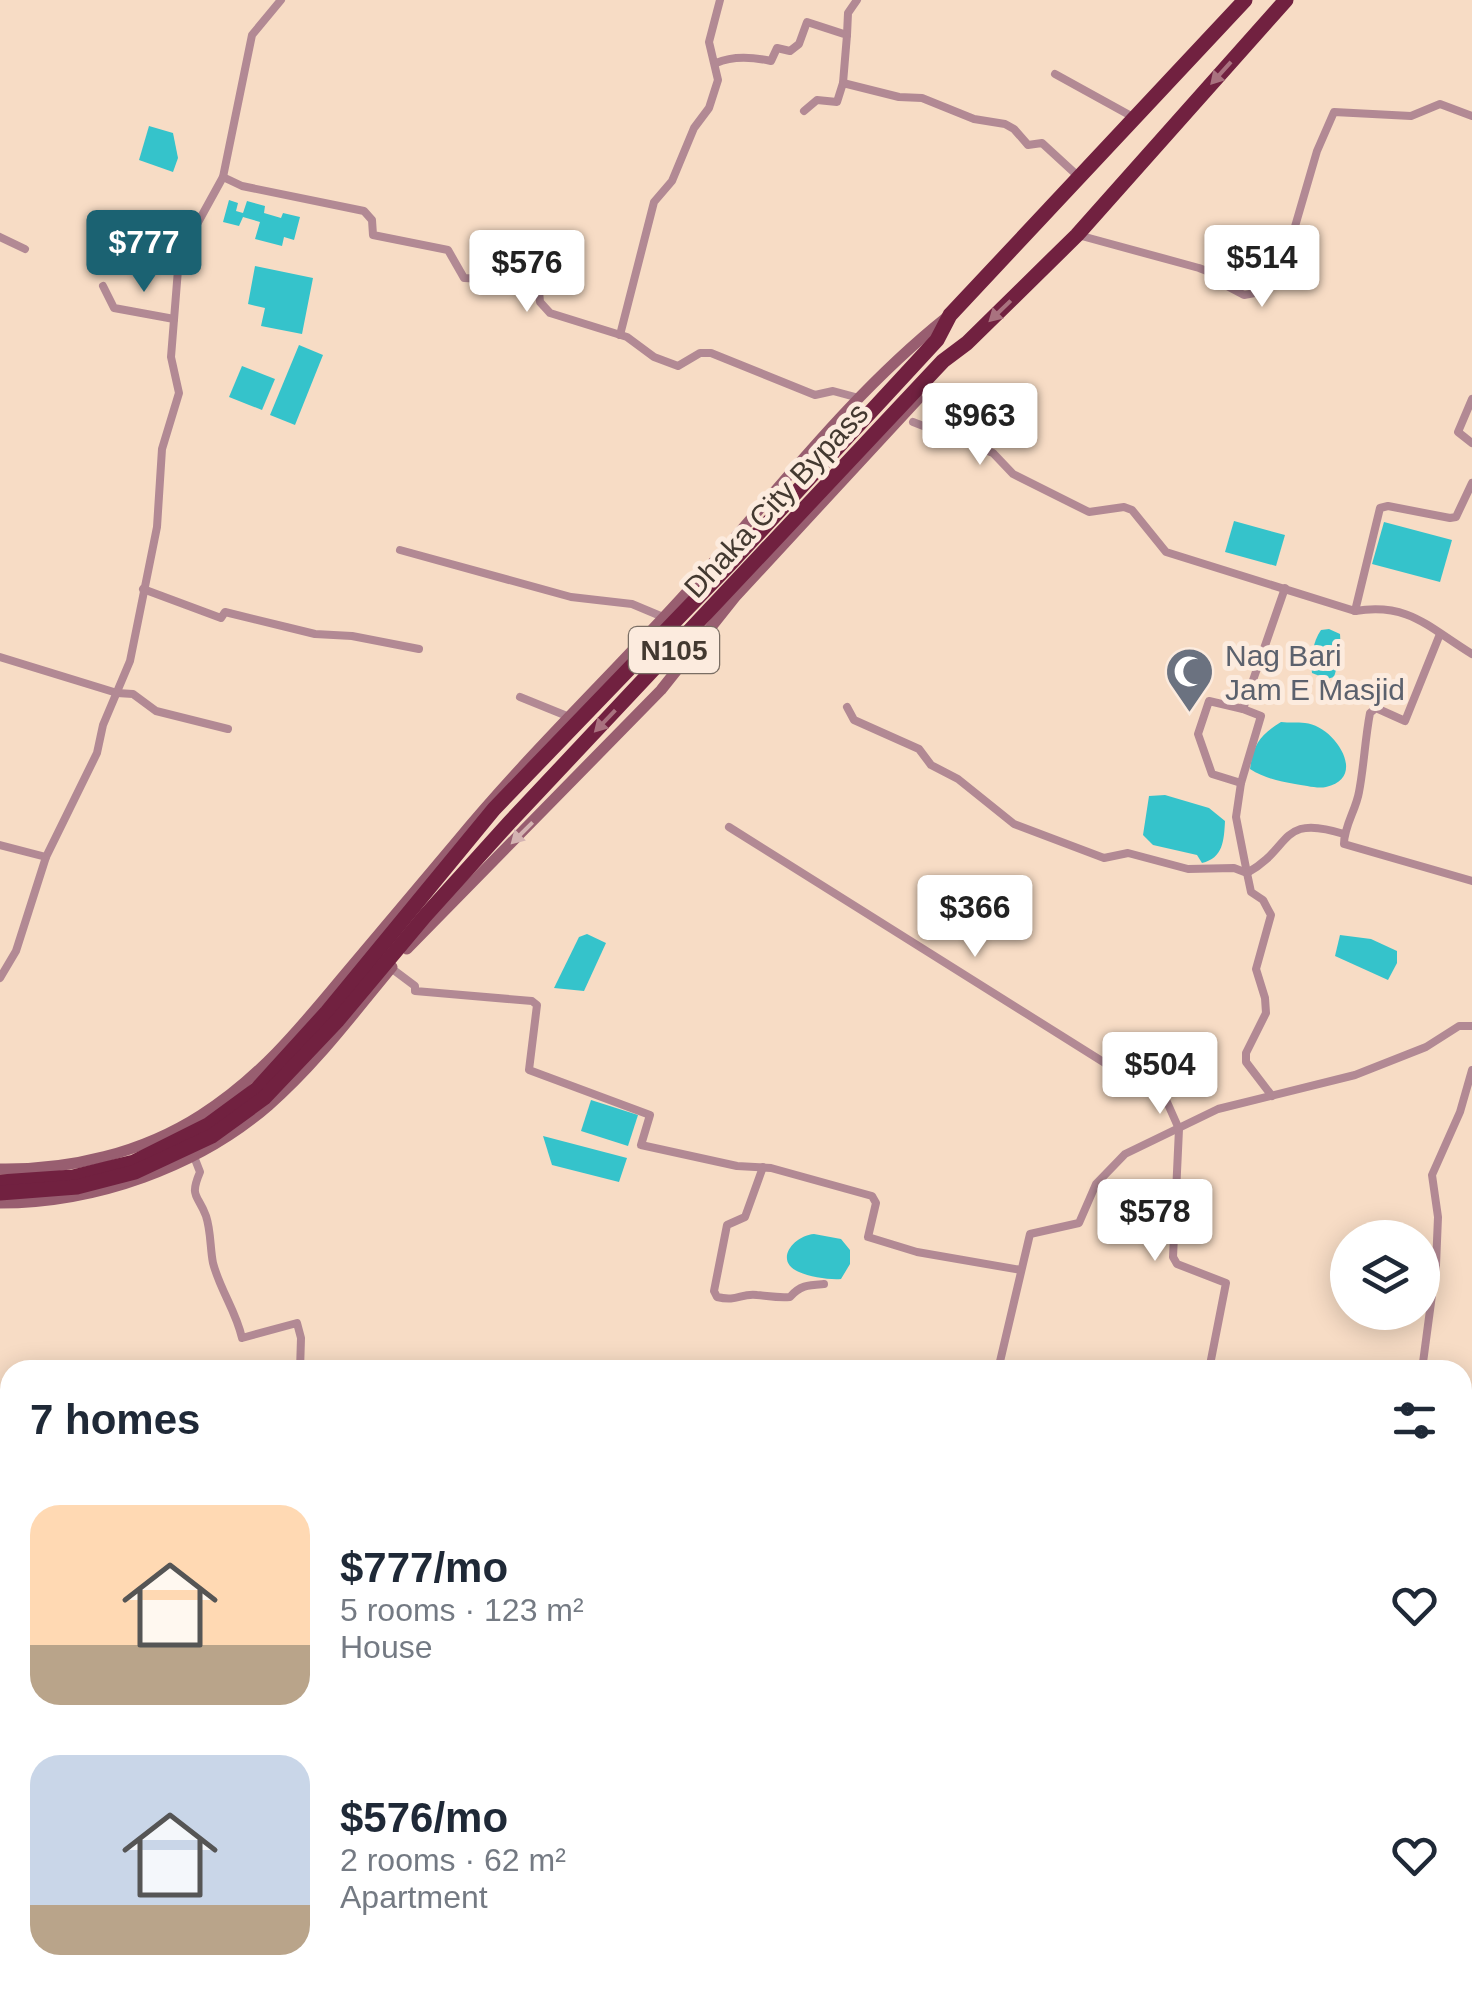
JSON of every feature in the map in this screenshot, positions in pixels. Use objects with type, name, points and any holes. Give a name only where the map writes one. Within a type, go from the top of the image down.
[{"type":"highway","name":"Dhaka City Bypass","points":[[0,1182],[72,1177],[134,1162],[208,1126],[256,1089],[326,1012],[494,809],[730,564],[937,340],[950,315],[1245,0]]},
{"type":"highway","name":"Dhaka City Bypass","points":[[0,1193],[76,1187],[136,1172],[212,1136],[264,1098],[338,1020],[509,822],[943,361],[1077,234],[1286,0]]},
{"type":"main road","points":[[0,1170],[50,1168],[128,1150],[199,1117],[248,1080],[319,1006],[487,804],[567,716],[663,618],[859,398],[899,357],[950,315]]},
{"type":"main road","points":[[0,1203],[80,1195],[138,1179],[240,1128],[270,1104],[344,1025],[432,920],[662,690],[735,597],[963,346]]},
{"type":"street","points":[[0,978],[16,951],[46,857],[98,753],[104,725],[130,661],[156,527],[162,448],[179,393],[171,357],[179,257],[223,177],[252,35],[281,0]]},
{"type":"street","points":[[620,335],[654,202],[672,181],[694,128],[709,108],[718,80],[709,42],[720,0]]},
{"type":"street","points":[[804,110],[817,100],[837,102],[843,83],[848,13],[856,0]]},
{"type":"street","points":[[716,64],[727,58],[757,56],[772,61],[777,48],[790,51],[798,44],[807,22],[847,35]]},
{"type":"street","points":[[1055,74],[1134,117]]},
{"type":"street","points":[[843,83],[899,97],[922,98],[974,119],[1005,124],[1028,144],[1042,143],[1079,177]]},
{"type":"street","points":[[1077,234],[1199,268],[1220,276],[1227,286],[1244,295],[1260,292],[1275,276],[1289,247],[1317,151],[1334,112],[1411,116],[1440,104],[1472,116]]},
{"type":"street","points":[[223,177],[242,186],[364,211],[372,220],[372,235],[448,250],[464,278],[509,280],[538,291],[540,302],[550,313],[620,335],[654,357],[678,366],[700,352],[711,353],[814,395],[833,391],[859,398]]},
{"type":"street","points":[[0,237],[25,249]]},
{"type":"street","points":[[103,286],[114,308],[174,319]]},
{"type":"street","points":[[1472,399],[1458,432],[1472,443]]},
{"type":"street","points":[[913,422],[992,453],[1013,474],[1089,512],[1132,510],[1166,552],[1354,611],[1378,607],[1405,611],[1472,654]]},
{"type":"street","points":[[1354,611],[1380,508],[1388,506],[1450,518],[1456,516],[1472,483]]},
{"type":"street","points":[[400,550],[571,597],[632,604],[663,618]]},
{"type":"street","points":[[1243,709],[1284,588]]},
{"type":"street","points":[[143,589],[222,618],[225,612],[315,634],[352,636],[419,649]]},
{"type":"street","points":[[1440,634],[1405,721],[1376,708],[1370,712],[1360,787],[1344,844],[1472,881]]},
{"type":"street","points":[[0,657],[117,693],[133,694],[156,711],[228,729]]},
{"type":"street","points":[[520,697],[567,716]]},
{"type":"street","points":[[1241,783],[1212,774],[1198,734],[1210,701],[1243,709],[1260,716],[1261,722],[1241,783],[1236,817],[1251,892],[1264,900],[1271,914],[1256,969],[1266,1013],[1246,1053],[1246,1062],[1272,1096]]},
{"type":"street","points":[[847,706],[854,720],[919,749],[931,764],[958,779],[1014,824],[1104,858],[1128,853],[1188,869],[1234,868],[1246,872],[1263,864],[1282,840],[1302,826],[1316,825],[1344,834]]},
{"type":"street","points":[[729,827],[1166,1102],[1179,1129],[1173,1257],[1177,1264],[1226,1282],[1211,1360]]},
{"type":"street","points":[[0,845],[46,857]]},
{"type":"street","points":[[392,968],[415,991],[532,1000],[537,1005],[529,1070],[650,1115],[641,1145],[738,1166],[763,1167],[872,1196],[876,1203],[868,1237],[917,1252],[1022,1270]]},
{"type":"street","points":[[1000,1360],[1030,1234],[1079,1222],[1096,1184],[1125,1154],[1218,1109],[1356,1075],[1426,1047],[1458,1026],[1472,1026]]},
{"type":"street","points":[[1423,1360],[1436,1265],[1438,1217],[1432,1175],[1460,1112],[1472,1073]]},
{"type":"street","points":[[193,1154],[200,1172],[194,1188],[195,1200],[205,1213],[213,1261],[242,1338],[297,1323],[300,1360]]},
{"type":"street","points":[[763,1167],[746,1217],[727,1225],[714,1292],[717,1297],[735,1301],[754,1294],[774,1299],[790,1297],[806,1285],[824,1284]]},
{"type":"water","points":[[149,126],[173,133],[178,158],[173,172],[139,160]]},
{"type":"water","points":[[229,200],[238,203],[236,211],[243,213],[247,201],[265,206],[264,213],[281,218],[283,213],[300,217],[294,240],[284,237],[282,246],[255,239],[260,222],[243,217],[239,226],[223,222]]},
{"type":"water","points":[[255,266],[313,278],[302,334],[261,326],[265,308],[248,304]]},
{"type":"water","points":[[299,345],[323,355],[295,425],[270,415]]},
{"type":"water","points":[[242,366],[275,379],[262,410],[229,397]]},
{"type":"water","points":[[1234,521],[1285,535],[1276,566],[1225,552]]},
{"type":"water","points":[[1384,522],[1452,540],[1440,582],[1372,564]]},
{"type":"water","points":[[1329,629],[1340,634],[1341,653],[1334,677],[1327,679],[1312,673],[1311,662],[1318,634]]},
{"type":"water","points":[[1281,722],[1316,726],[1336,742],[1346,763],[1339,782],[1310,787],[1271,779],[1250,769],[1259,741]]},
{"type":"water","points":[[1165,795],[1209,808],[1225,821],[1223,842],[1209,861],[1202,863],[1197,855],[1153,845],[1143,835],[1149,796]]},
{"type":"water","points":[[587,934],[606,943],[584,991],[554,988],[579,937]]},
{"type":"water","points":[[1340,935],[1371,939],[1397,951],[1397,963],[1388,980],[1335,956]]},
{"type":"water","points":[[591,1100],[638,1115],[628,1146],[581,1131]]},
{"type":"water","points":[[543,1136],[627,1158],[619,1182],[552,1165]]},
{"type":"water","points":[[814,1234],[841,1239],[850,1250],[850,1264],[841,1279],[804,1274],[788,1262],[793,1244]]},
{"type":"place","name":"Nag Bari Jam E Masjid","points":[[1190,714]]}]
